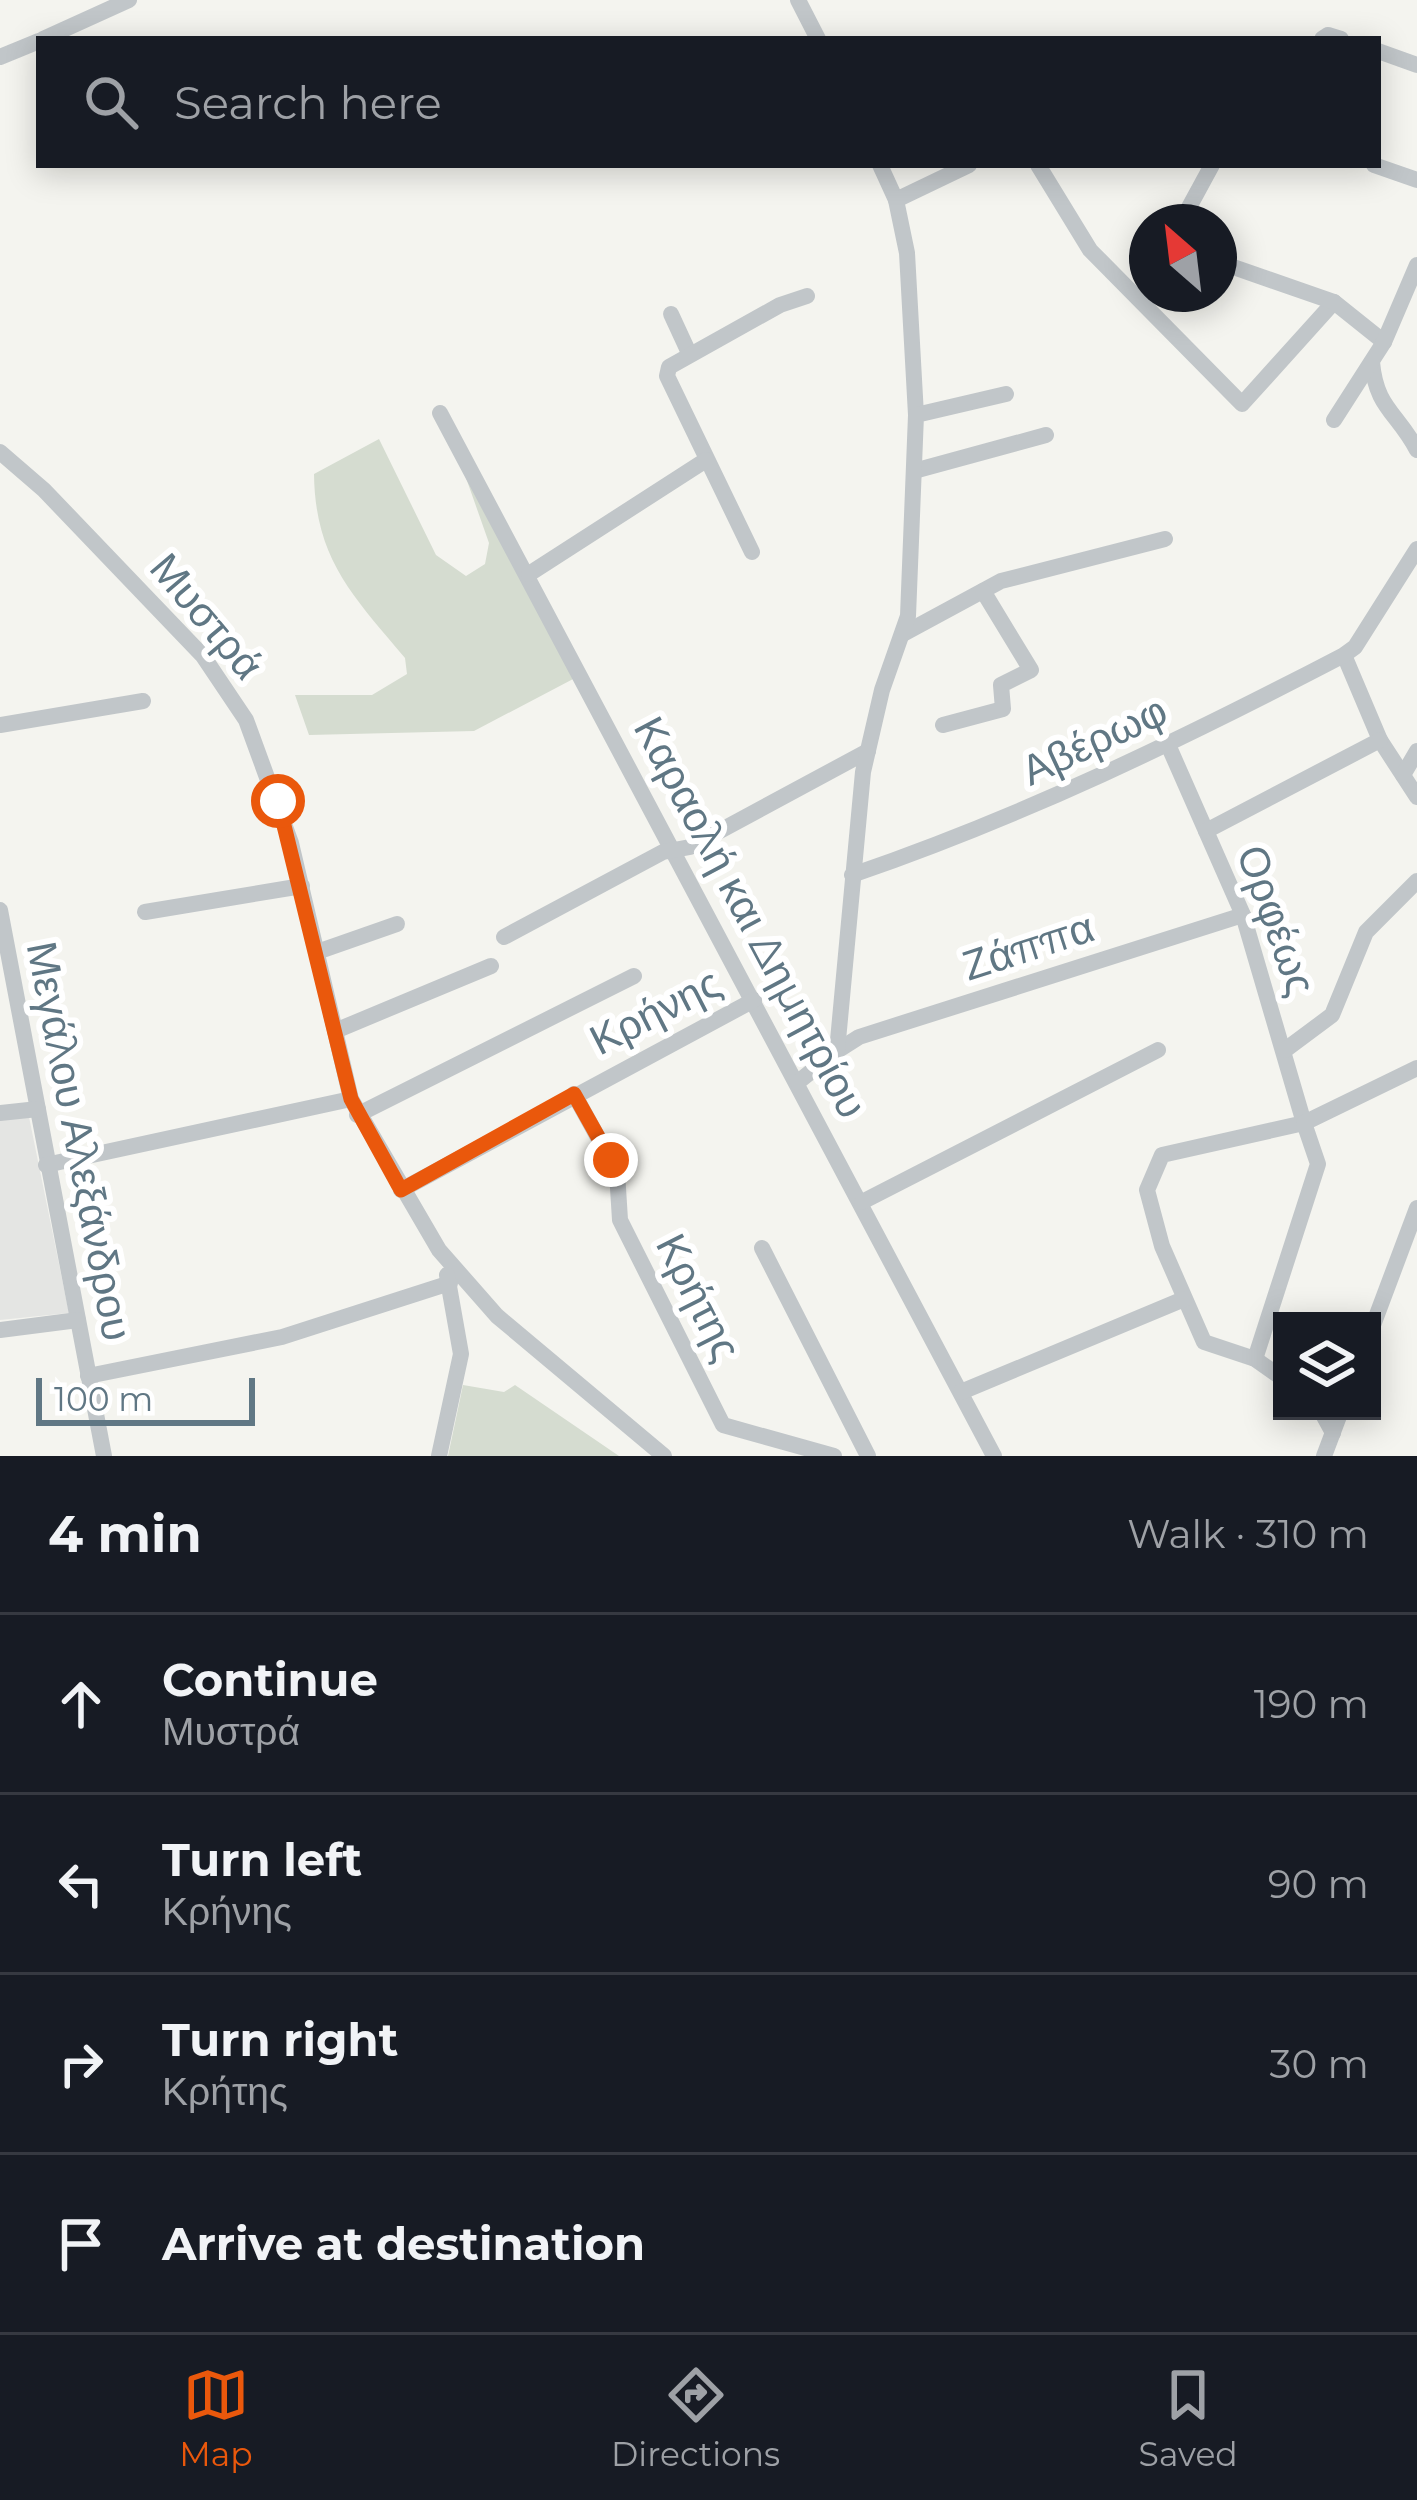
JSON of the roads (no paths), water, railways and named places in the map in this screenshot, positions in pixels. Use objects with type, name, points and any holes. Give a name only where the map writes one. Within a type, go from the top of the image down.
[{"type":"street","points":[[50,36],[129,0]]},
{"type":"street","points":[[798,0],[816,36]]},
{"type":"street","points":[[0,57],[36,42]]},
{"type":"street","points":[[1381,53],[1417,65]]},
{"type":"street","points":[[1381,167],[1417,180]]},
{"type":"street","points":[[837,1051],[868,751],[903,634],[914,471],[916,415],[907,253],[896,200],[881,168]]},
{"type":"street","points":[[896,200],[963,168]]},
{"type":"street","points":[[1040,168],[1090,250],[1129,280]]},
{"type":"street","points":[[1191,204],[1210,168]]},
{"type":"street","points":[[1334,419],[1384,342],[1417,265]]},
{"type":"street","points":[[1237,268],[1334,302],[1384,342]]},
{"type":"street","points":[[752,552],[668,376],[669,367],[807,296]]},
{"type":"street","points":[[1161,312],[1242,404],[1334,302]]},
{"type":"street","points":[[670,314],[689,353]]},
{"type":"street","points":[[1372,361],[1375,395],[1403,424],[1417,450]]},
{"type":"street","points":[[916,415],[1006,394]]},
{"type":"street","name":"Καραολή και Δημητρίου","points":[[440,413],[994,1456]]},
{"type":"street","points":[[914,471],[1046,435]]},
{"type":"street","name":"Μυστρά","points":[[0,452],[44,490],[202,656],[258,747],[302,886],[354,1107],[439,1250],[497,1316],[664,1456]]},
{"type":"street","points":[[529,574],[706,460]]},
{"type":"street","points":[[903,634],[1001,581],[1165,539]]},
{"type":"street","points":[[1417,549],[1349,651],[1380,740],[1417,797]]},
{"type":"street","points":[[943,725],[1004,709],[1001,685],[1030,670],[983,591]]},
{"type":"street","name":"Αβέρωφ","points":[[852,875],[992,825],[1168,747],[1349,651]]},
{"type":"street","points":[[0,724],[143,701]]},
{"type":"street","points":[[1206,831],[1380,740]]},
{"type":"street","name":"Ορφέως","points":[[1168,747],[1243,915],[1318,1164],[1256,1359]]},
{"type":"street","points":[[504,937],[868,751]]},
{"type":"street","points":[[1402,775],[1417,751]]},
{"type":"street","points":[[1285,1049],[1332,1015],[1366,932],[1417,881]]},
{"type":"street","points":[[145,912],[302,886]]},
{"type":"street","name":"Μεγάλου Αλεξάνδρου","points":[[0,910],[104,1456]]},
{"type":"street","name":"Ζάππα","points":[[799,1082],[859,1037],[1243,915]]},
{"type":"street","points":[[317,952],[397,924]]},
{"type":"street","points":[[335,1031],[491,965]]},
{"type":"street","points":[[46,1165],[354,1107],[634,976]]},
{"type":"street","name":"Κρήνης","points":[[401,1190],[754,1000]]},
{"type":"street","points":[[862,1202],[1158,1050]]},
{"type":"street","points":[[1273,1371],[1256,1359],[1204,1342],[1147,1190],[1162,1155],[1304,1123],[1417,1068]]},
{"type":"street","name":"Κρήτης","points":[[574,1094],[617,1172],[620,1220],[723,1426],[834,1456]]},
{"type":"street","points":[[0,1113],[38,1109]]},
{"type":"street","points":[[1378,1312],[1417,1208]]},
{"type":"street","points":[[762,1248],[868,1456]]},
{"type":"street","points":[[439,1250],[450,1283],[461,1354],[440,1456]]},
{"type":"street","points":[[88,1376],[282,1337],[450,1283]]},
{"type":"street","points":[[961,1392],[1184,1298]]},
{"type":"street","points":[[0,1330],[78,1320]]},
{"type":"street","points":[[1326,1420],[1333,1433]]},
{"type":"street","points":[[1324,1456],[1338,1420]]}]
